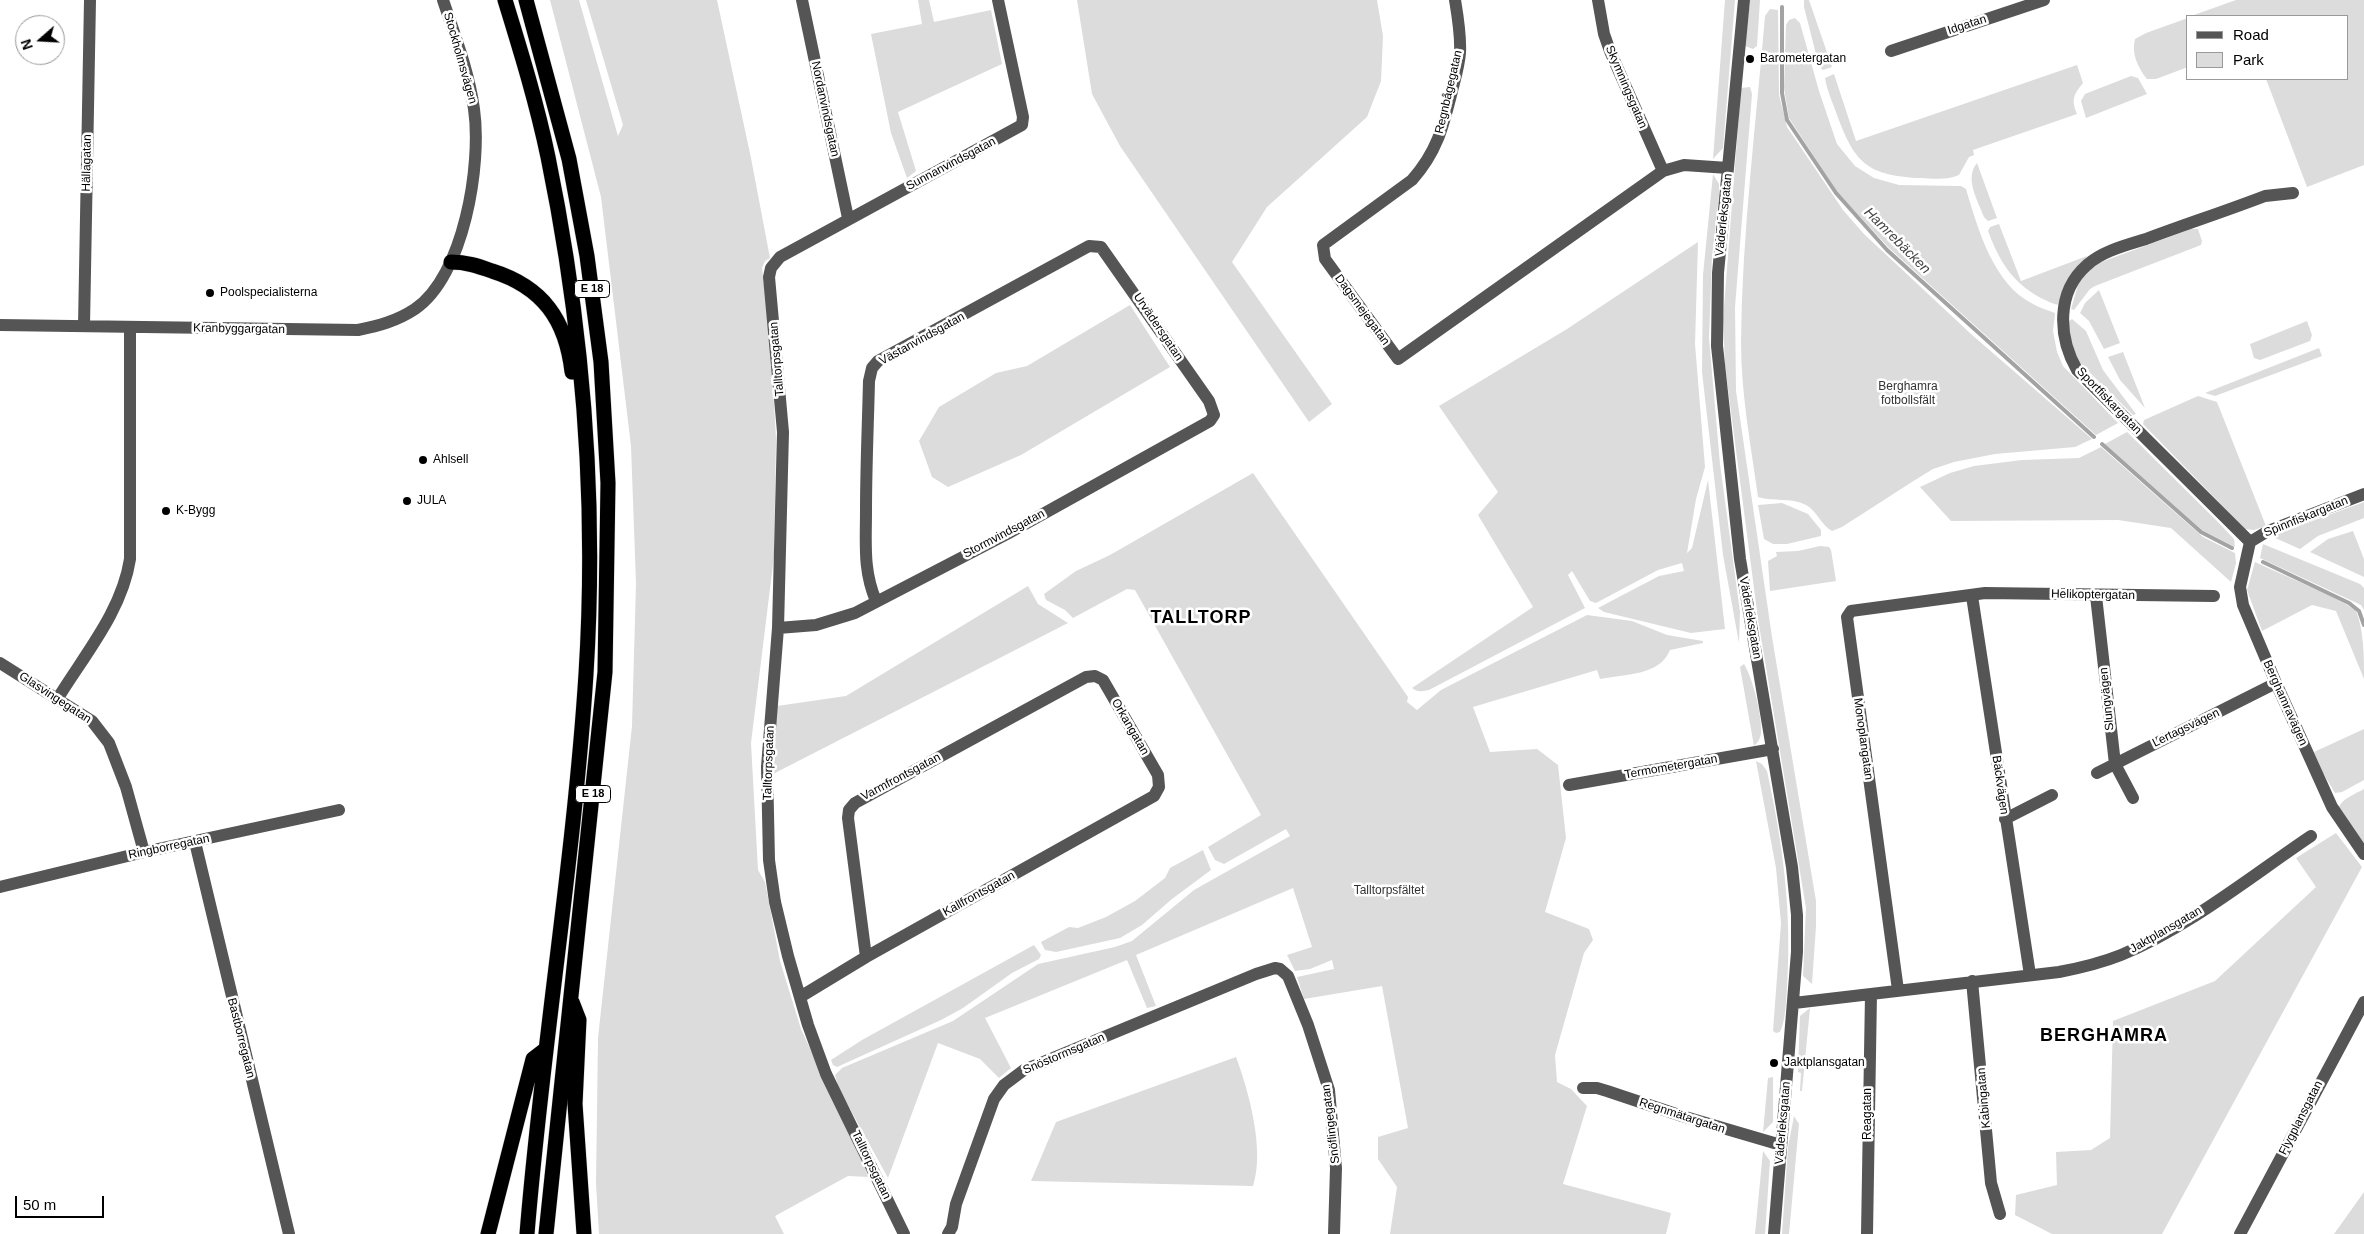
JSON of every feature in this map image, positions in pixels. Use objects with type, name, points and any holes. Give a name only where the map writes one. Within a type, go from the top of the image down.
[{"type":"highway","name":"E 18","points":[[505,0],[530,83],[548,155],[566,253],[586,416],[588,491],[589,593],[586,672],[573,814],[534,1147],[527,1234]]},
{"type":"highway","name":"E 18","points":[[526,0],[540,44],[569,159],[582,229],[601,355],[606,440],[608,586],[605,672],[546,1234]]},
{"type":"highway","name":"E 18","points":[[451,262],[464,262],[512,278],[541,298],[558,319],[566,338],[570,359],[580,476],[588,491]]},
{"type":"highway","name":"E 18","points":[[571,1001],[579,1020],[575,1104],[584,1234]]},
{"type":"highway","points":[[488,1234],[533,1059],[546,1048]]},
{"type":"street","name":"Hällagatan","points":[[84,326],[90,0]]},
{"type":"street","name":"Stockholmsvägen","points":[[443,0],[470,85],[477,154],[462,233],[451,262]]},
{"type":"street","name":"Nordanvindsgatan","points":[[802,0],[848,218]]},
{"type":"street","name":"Sunnanvindsgatan","points":[[771,268],[780,257],[848,218],[1022,125],[1023,117],[998,0]]},
{"type":"street","name":"Regnbågegatan","points":[[1322,252],[1323,246],[1328,241],[1412,180],[1436,148],[1444,124],[1460,56],[1460,35],[1455,0]]},
{"type":"street","name":"Skymningsgatan","points":[[1598,0],[1604,34],[1610,51],[1663,171]]},
{"type":"street","name":"Väderleksgatan","points":[[1744,0],[1718,273],[1716,346],[1740,559],[1792,867],[1797,915],[1794,1003],[1774,1234]]},
{"type":"street","name":"Idgatan","points":[[1891,51],[2044,0]]},
{"type":"street","points":[[1663,171],[1684,165],[1728,168]]},
{"type":"street","name":"Dagsmejegatan","points":[[1322,252],[1324,259],[1398,359],[1643,183],[1663,171]]},
{"type":"street","name":"Sportfiskargatan","points":[[2250,542],[2077,370],[2066,347],[2062,331],[2062,317],[2074,280],[2095,258],[2265,196],[2293,193]]},
{"type":"street","name":"Västanvindsgatan","points":[[876,601],[868,581],[866,563],[866,460],[869,381],[872,368],[878,361],[1090,246],[1101,247]]},
{"type":"street","name":"Urvädersgatan","points":[[1101,247],[1213,409]]},
{"type":"street","name":"Kranbyggargatan","points":[[0,325],[358,330],[391,322],[416,309],[430,295],[451,262]]},
{"type":"street","name":"Talltorpsgatan","points":[[771,268],[769,277],[783,432],[778,628],[767,767],[769,860],[775,902],[800,997],[826,1074],[904,1234]]},
{"type":"street","points":[[58,698],[118,601],[127,578],[130,559],[130,326]]},
{"type":"street","name":"Stormvindsgatan","points":[[778,628],[793,628],[837,620],[855,613],[1007,534],[1210,421],[1214,415],[1213,409]]},
{"type":"street","name":"Spinnfiskargatan","points":[[2250,542],[2268,531],[2364,494]]},
{"type":"street","name":"Berghamravägen","points":[[2250,542],[2240,587],[2243,605],[2332,807],[2364,854]]},
{"type":"street","name":"Helikoptergatan","points":[[1972,596],[1985,593],[2096,596],[2214,596]]},
{"type":"street","name":"Bäckvägen","points":[[1972,596],[2030,975]]},
{"type":"street","name":"Monoplangatan","points":[[1898,990],[1847,617],[1850,611],[1857,609],[1972,596]]},
{"type":"street","name":"Slungvägen","points":[[2096,596],[2114,764],[2133,798]]},
{"type":"street","name":"Glasvingegatan","points":[[0,663],[92,721],[109,742],[126,787],[144,852]]},
{"type":"street","name":"Orkangatan","points":[[1086,677],[1095,676],[1103,680],[1158,775],[1158,792]]},
{"type":"street","name":"Varmfrontsgatan","points":[[866,957],[848,818],[849,810],[855,803],[1086,677]]},
{"type":"street","name":"Lertagsvägen","points":[[2097,773],[2276,683]]},
{"type":"street","name":"Termometergatan","points":[[1569,785],[1773,749]]},
{"type":"street","name":"Kallfrontsgatan","points":[[800,997],[866,957],[1029,867],[1158,792]]},
{"type":"street","points":[[2005,819],[2052,795]]},
{"type":"street","name":"Ringborregatan","points":[[0,887],[144,852],[339,810]]},
{"type":"street","name":"Jaktplansgatan","points":[[1794,1003],[2059,972],[2092,965],[2148,943],[2194,916],[2311,836]]},
{"type":"street","name":"Bastborregatan","points":[[195,842],[289,1234]]},
{"type":"street","name":"Snöstormsgatan","points":[[948,1234],[952,1227],[956,1204],[975,1147],[994,1099],[1004,1085],[1024,1070],[1256,974],[1275,968]]},
{"type":"street","name":"Snöflingegatan","points":[[1275,968],[1280,969],[1288,976],[1308,1025],[1329,1090],[1336,1168],[1334,1234]]},
{"type":"street","name":"Kabingatan","points":[[1972,981],[1991,1183],[2000,1214]]},
{"type":"street","name":"Reagatan","points":[[1867,1234],[1870,994]]},
{"type":"street","name":"Flygplansgatan","points":[[2240,1234],[2364,1002]]},
{"type":"street","name":"Regnmätargatan","points":[[1583,1088],[1608,1091],[1682,1116],[1781,1145]]},
{"type":"green space","points":[[550,0],[579,0],[618,136],[623,125],[586,0],[717,0],[751,158],[770,258],[765,261],[762,268],[770,335],[776,438],[774,556],[751,743],[758,870],[765,882],[780,961],[801,1029],[869,1177],[848,1176],[775,1216],[784,1234],[599,1234],[596,1183],[598,1038],[632,726],[636,583],[631,446],[601,197]]},
{"type":"green space","points":[[918,0],[929,0],[934,22],[991,10],[1002,64],[898,112],[916,171],[907,178],[891,133],[871,34],[922,24]]},
{"type":"green space","points":[[1077,0],[1377,0],[1383,36],[1381,81],[1367,117],[1267,207],[1232,262],[1332,404],[1309,422],[1120,146],[1092,94]]},
{"type":"green space","points":[[1725,0],[1735,0],[1723,148],[1713,159]]},
{"type":"green space","points":[[1750,0],[1760,0],[1757,46],[1753,49],[1745,46]]},
{"type":"green space","points":[[1804,0],[1809,0],[1832,67],[1823,70],[1819,66],[1804,7]]},
{"type":"green space","points":[[2236,0],[2364,0],[2364,165],[2307,187],[2266,80],[2349,80],[2349,15],[2194,15]]},
{"type":"green space","name":"Berghamra fotbollsfält","points":[[1770,9],[1778,10],[1779,95],[1787,127],[1843,210],[1864,234],[1971,334],[2092,439],[2075,447],[1995,454],[1954,462],[1933,469],[1842,527],[1832,531],[1806,505],[1794,501],[1758,497],[1741,361],[1742,301],[1747,220],[1765,16]]},
{"type":"green space","points":[[1795,18],[1800,23],[1819,91],[1837,144],[1855,166],[1874,178],[1899,185],[1961,186],[1966,189],[1982,238],[1997,269],[2019,295],[2055,313],[2053,331],[2057,352],[2063,366],[2118,423],[2096,435],[1889,248],[1837,192],[1789,118],[1784,88],[1786,25],[1789,20]]},
{"type":"green space","points":[[2186,19],[2186,68],[2156,79],[2147,79],[2136,60],[2134,50],[2135,39],[2146,33]]},
{"type":"green space","points":[[2077,65],[2083,83],[2074,98],[2077,114],[1973,150],[1974,155],[1969,157],[1959,175],[1944,179],[1917,178],[1885,173],[1864,163],[1856,154],[1843,131],[1825,78],[1834,74],[1856,141]]},
{"type":"green space","points":[[2131,76],[2138,78],[2147,94],[2086,118],[2081,101],[2085,94]]},
{"type":"green space","points":[[1750,87],[1752,94],[1735,307],[1736,391],[1772,637],[1816,901],[1812,984],[1803,976],[1806,908],[1758,619],[1725,366],[1723,320],[1741,88]]},
{"type":"green space","points":[[1977,163],[1997,218],[1988,221],[1984,217],[1973,190],[1973,169]]},
{"type":"green space","points":[[1713,174],[1719,184],[1719,196],[1712,257],[1709,338],[1720,464],[1740,612],[1739,643],[1723,555],[1702,372],[1703,275]]},
{"type":"green space","points":[[1999,224],[2021,281],[2087,256],[2061,305],[2039,297],[2013,277],[1997,251],[1988,231],[1990,227]]},
{"type":"green space","points":[[2191,229],[2198,229],[2202,241],[2201,245],[2095,286],[2090,289],[2074,310],[2071,309],[2080,278],[2096,264]]},
{"type":"green space","points":[[1698,242],[1695,344],[1705,467],[1696,499],[1687,553],[1692,548],[1708,480],[1725,629],[1691,633],[1604,612],[1598,608],[1659,576],[1684,571],[1682,563],[1658,570],[1596,603],[1590,601],[1572,571],[1568,575],[1585,608],[1429,690],[1414,690],[1412,688],[1533,607],[1478,515],[1498,492],[1439,406],[1567,329]]},
{"type":"green space","points":[[2099,290],[2120,343],[2104,349],[2089,321],[2080,313],[2085,303]]},
{"type":"green space","points":[[1130,305],[1170,367],[1021,455],[948,487],[932,477],[919,441],[939,407],[996,373],[1027,366]]},
{"type":"green space","points":[[2072,319],[2086,331],[2103,370],[2136,414],[2133,415],[2077,360],[2069,334],[2069,321]]},
{"type":"green space","points":[[2307,321],[2312,335],[2310,341],[2260,360],[2254,358],[2250,344]]},
{"type":"green space","points":[[2319,348],[2322,356],[2215,396],[2205,393]]},
{"type":"green space","points":[[2123,352],[2145,408],[2120,380],[2108,357]]},
{"type":"green space","points":[[2198,396],[2217,402],[2266,526],[2254,530],[2245,529],[2143,424],[2144,420]]},
{"type":"green space","points":[[2127,432],[2234,539],[2235,547],[2202,530],[2105,444]]},
{"type":"green space","points":[[2101,447],[2203,537],[2235,553],[2236,563],[2231,582],[2171,528],[2118,520],[1951,521],[1920,487],[1950,473],[1974,466],[2022,460],[2079,458]]},
{"type":"green space","name":"Talltorpsfältet","points":[[1253,473],[1408,697],[1407,702],[1417,710],[1441,690],[1587,615],[1632,621],[1667,635],[1703,641],[1703,643],[1670,650],[1665,659],[1658,665],[1640,672],[1600,679],[1597,670],[1473,707],[1490,752],[1537,749],[1558,765],[1566,838],[1545,912],[1589,929],[1593,940],[1584,953],[1555,1055],[1557,1082],[1571,1089],[1587,1106],[1563,1184],[1671,1213],[1666,1234],[1390,1234],[1397,1187],[1378,1159],[1378,1137],[1408,1128],[1382,986],[1304,999],[1297,977],[1334,969],[1332,960],[1310,969],[1295,971],[1287,955],[1312,947],[1293,888],[1136,955],[1156,1006],[1147,1008],[1127,960],[985,1018],[1011,1068],[999,1078],[980,1059],[938,1043],[888,1178],[839,1089],[835,1075],[842,1068],[953,1021],[1038,964],[1115,947],[1132,941],[1194,890],[1290,836],[1286,829],[1224,864],[1215,860],[1208,847],[1261,815],[1135,590],[1127,589],[1073,618],[1065,610],[1046,600],[1044,594],[1076,571],[1110,555]]},
{"type":"green space","points":[[2364,502],[2364,518],[2318,536],[2300,549],[2273,537],[2277,534]]},
{"type":"green space","points":[[1782,503],[1808,514],[1821,530],[1821,536],[1787,544],[1773,544],[1764,539],[1758,505]]},
{"type":"green space","points":[[2353,531],[2364,559],[2364,577],[2310,552],[2328,539]]},
{"type":"green space","points":[[2263,544],[2360,584],[2364,588],[2364,610],[2361,605],[2260,558]]},
{"type":"green space","points":[[1820,546],[1829,547],[1831,550],[1836,581],[1770,591],[1768,561],[1777,556],[1776,552],[1798,551]]},
{"type":"green space","points":[[2255,562],[2325,594],[2356,611],[2362,635],[2364,679],[2336,611],[2312,605],[2262,631],[2247,590]]},
{"type":"green space","points":[[1028,586],[1038,604],[1068,623],[771,775],[777,706],[846,696]]},
{"type":"green space","points":[[1744,664],[1754,688],[1760,716],[1760,736],[1754,746],[1740,667]]},
{"type":"green space","points":[[2364,729],[2364,780],[2342,792],[2335,793],[2323,773],[2314,752]]},
{"type":"green space","points":[[1756,761],[1762,764],[1767,771],[1778,825],[1787,905],[1788,959],[1785,1016],[1780,1032],[1776,1033],[1773,1031],[1781,923],[1776,868]]},
{"type":"green space","points":[[2364,789],[2364,845],[2338,809],[2345,800]]},
{"type":"green space","points":[[2336,833],[2362,867],[2162,1234],[2052,1234],[2015,1215],[2016,1195],[2057,1185],[2056,1152],[2091,1150],[2110,1138],[2113,1021],[2215,981],[2316,887],[2296,858]]},
{"type":"green space","points":[[1203,850],[1211,870],[1172,899],[1142,925],[1120,938],[1056,952],[1045,950],[1041,942],[1069,927],[1078,928],[1106,917],[1135,901],[1165,878],[1170,868]]},
{"type":"green space","points":[[1034,945],[1041,955],[1039,959],[1012,973],[963,1008],[941,1020],[837,1067],[833,1065],[831,1060],[862,1040]]},
{"type":"green space","points":[[1810,1008],[1802,1091],[1800,1091],[1801,1073],[1798,1072],[1800,1016]]},
{"type":"green space","points":[[1236,1057],[1246,1087],[1254,1121],[1257,1156],[1253,1186],[1031,1181],[1056,1122]]},
{"type":"green space","points":[[1773,1077],[1773,1122],[1763,1132],[1768,1078]]},
{"type":"green space","points":[[1794,1116],[1799,1124],[1789,1234],[1782,1234],[1788,1147]]},
{"type":"green space","points":[[1763,1151],[1770,1161],[1765,1234],[1755,1234]]},
{"type":"green space","points":[[2364,1192],[2364,1234],[2334,1234]]},
{"type":"waterway","name":"Hamrebäcken","points":[[1782,7],[1782,93],[1787,120],[1836,193],[1887,250],[2094,437]]},
{"type":"waterway","name":"Hamrebäcken","points":[[2102,444],[2201,532],[2232,548]]},
{"type":"waterway","name":"Hamrebäcken","points":[[2263,562],[2349,603],[2359,611],[2364,625]]},
{"type":"place","name":"Barometergatan","points":[[1750,59]]},
{"type":"place","name":"Poolspecialisterna","points":[[210,293]]},
{"type":"place","name":"Ahlsell","points":[[423,460]]},
{"type":"place","name":"JULA","points":[[407,501]]},
{"type":"place","name":"K-Bygg","points":[[166,511]]},
{"type":"place","name":"Jaktplansgatan","points":[[1774,1063]]},
{"type":"district","name":"TALLTORP","points":[[1201,618]]},
{"type":"district","name":"BERGHAMRA","points":[[2104,1036]]}]
